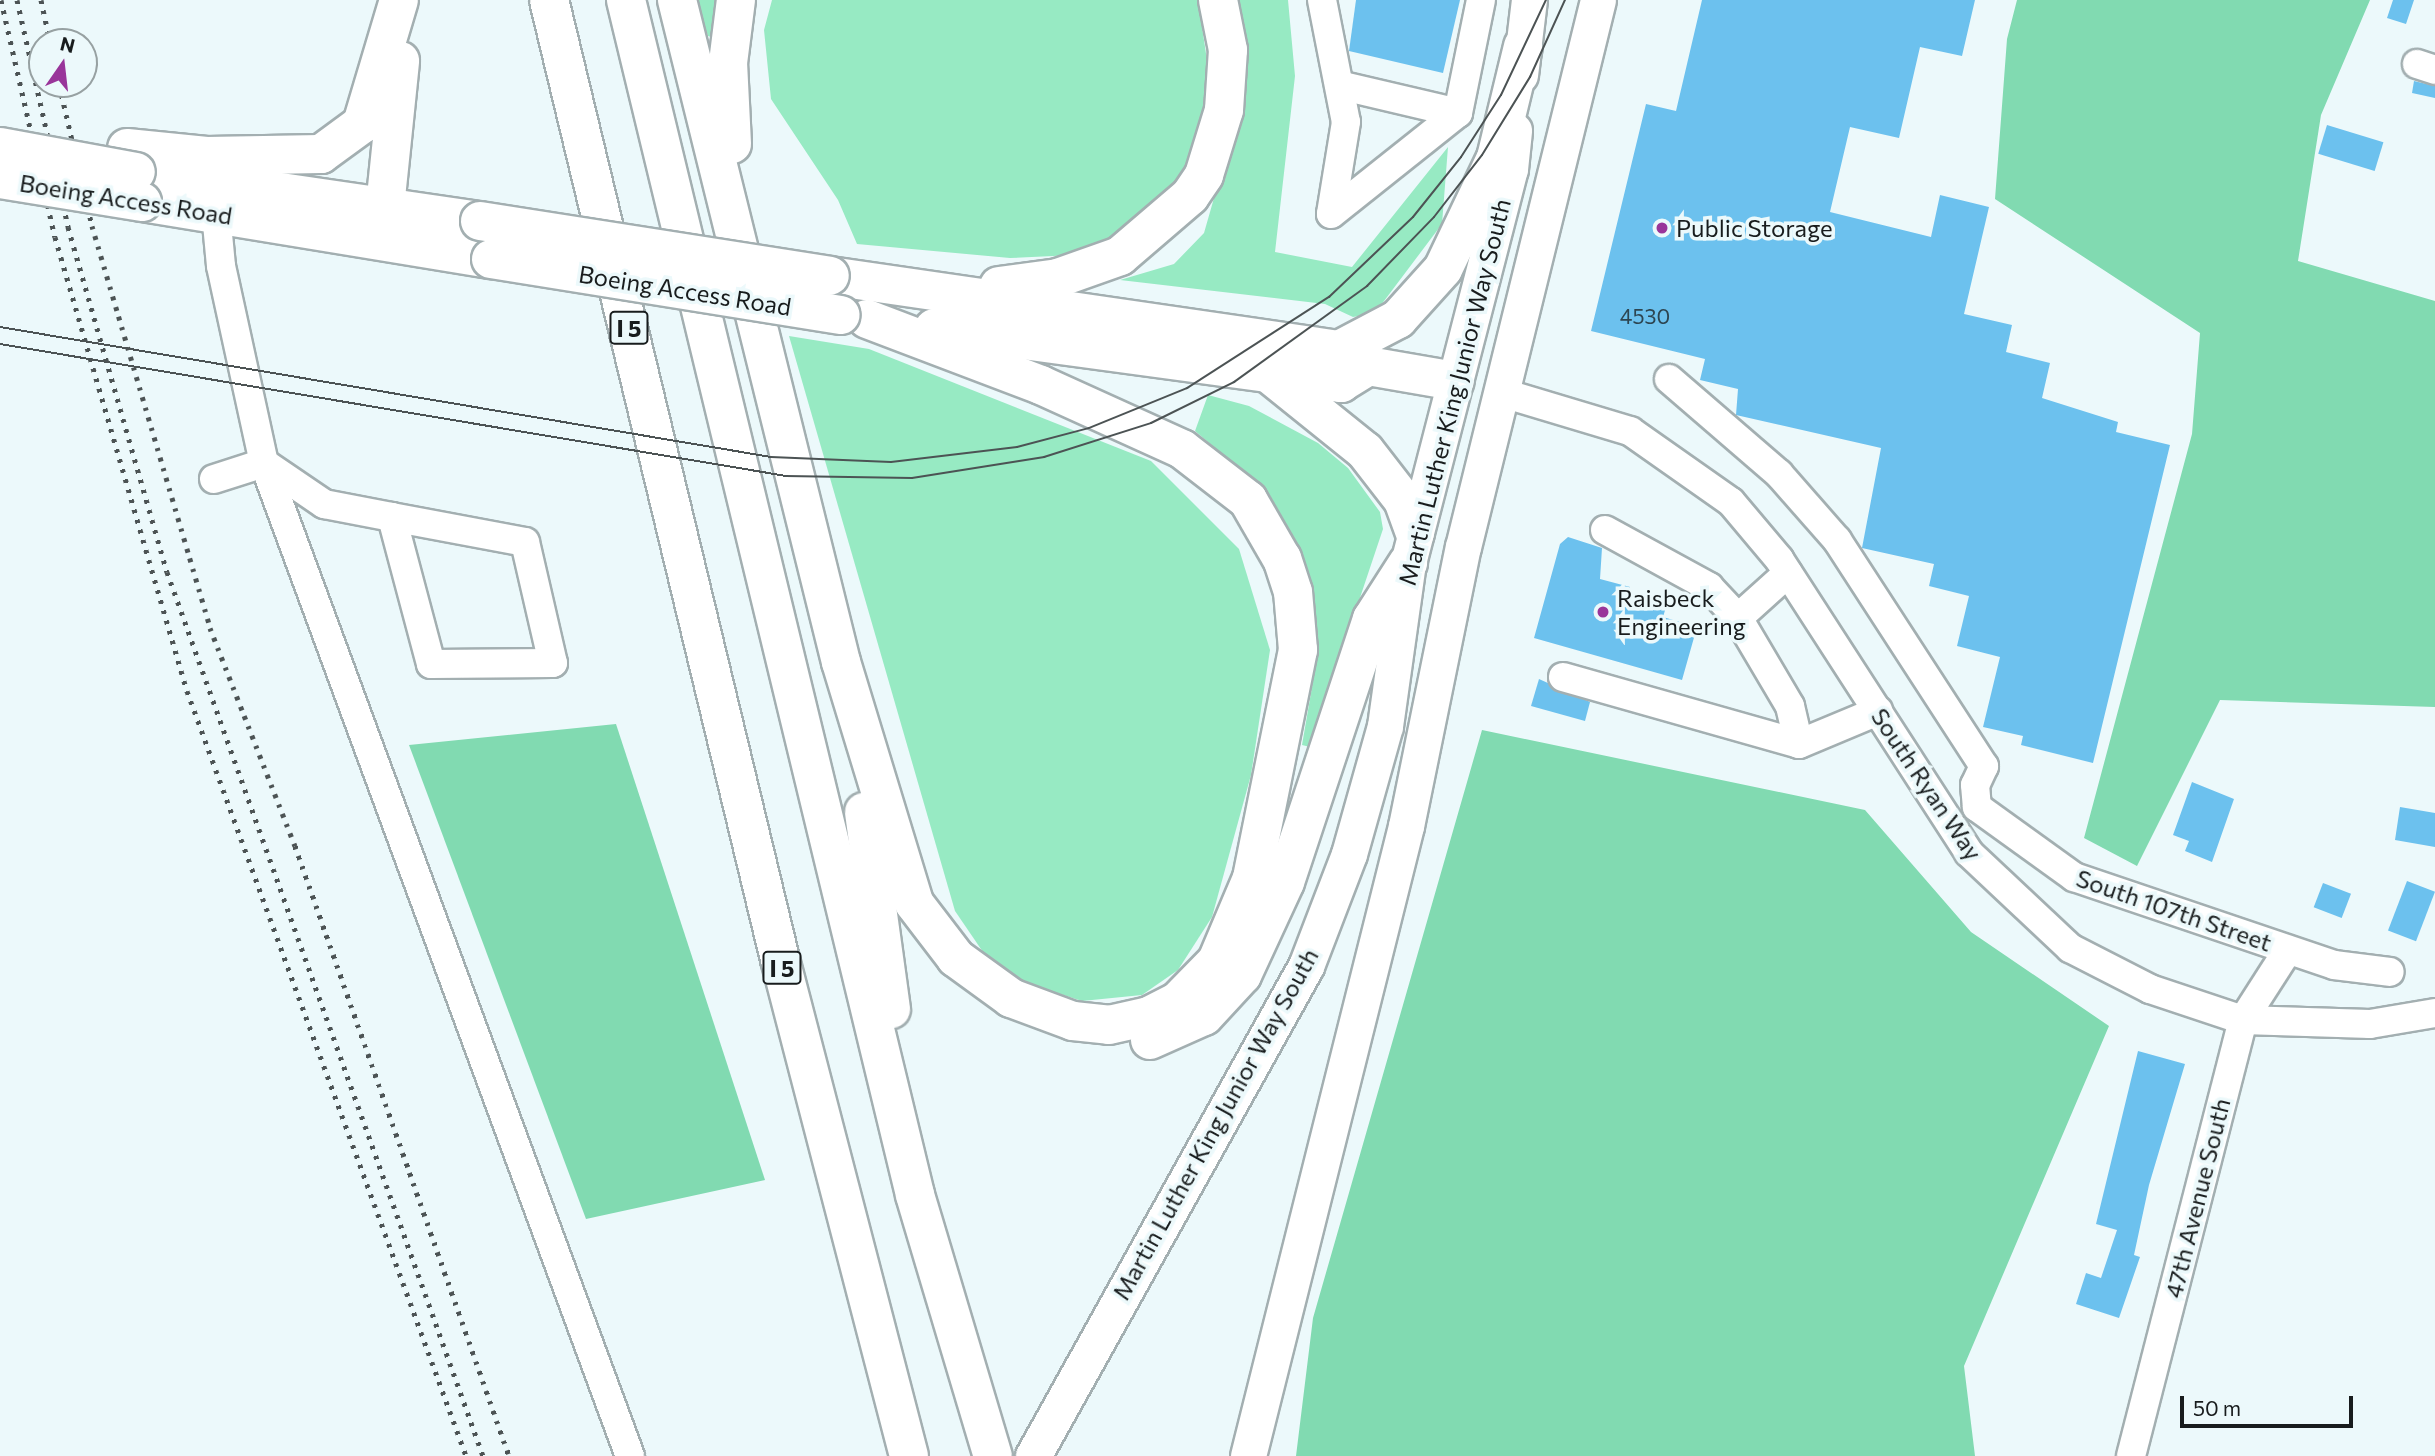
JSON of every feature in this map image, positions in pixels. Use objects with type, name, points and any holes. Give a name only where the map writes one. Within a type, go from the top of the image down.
[{"type":"highway","name":"I 5","points":[[550,0],[780,959],[909,1456]]},
{"type":"highway","points":[[626,0],[915,1195],[992,1450]]},
{"type":"highway","points":[[677,0],[841,662],[934,962],[962,1000],[1030,1035],[1064,1045],[1127,1046],[1204,1016],[1242,975],[1266,928],[1372,619],[1411,548],[1403,500],[1365,451],[1268,373]]},
{"type":"highway","points":[[736,0],[729,125],[771,376]]},
{"type":"highway","points":[[896,285],[1026,286],[1092,268],[1143,242],[1190,196],[1216,142],[1227,83],[1218,0]]},
{"type":"highway","points":[[0,137],[135,174],[207,156],[321,153],[362,124],[397,12]]},
{"type":"highway","points":[[397,12],[401,75],[385,207],[415,245]]},
{"type":"highway","points":[[1353,358],[1398,319],[1443,269],[1496,158],[1523,46]]},
{"type":"highway","name":"Boeing Access Road","points":[[0,147],[135,174],[480,221],[1353,358],[1455,381]]},
{"type":"highway","name":"Boeing Access Road","points":[[0,179],[135,174],[216,213],[854,317],[1341,383],[1353,358]]},
{"type":"highway","points":[[854,317],[1041,385],[1209,464],[1248,500],[1266,528],[1296,617],[1293,691],[1249,890],[1217,961],[1178,1000],[1149,1016],[1109,1025],[1044,1014],[980,981],[940,942],[914,903]]},
{"type":"highway","points":[[841,662],[915,1195]]},
{"type":"main road","name":"Martin Luther King Junior Way South","points":[[1040,1443],[1306,966],[1349,854],[1385,726],[1411,548],[1510,169],[1529,0]]},
{"type":"main road","name":"Martin Luther King Junior Way South","points":[[1248,1456],[1406,826],[1462,547],[1503,393],[1598,0]]},
{"type":"main road","name":"Boeing Access Road","points":[[1455,381],[1503,393]]},
{"type":"street","points":[[1322,0],[1346,122],[1331,214],[1458,113],[1480,0]]},
{"type":"street","points":[[1339,85],[1458,113]]},
{"type":"street","points":[[216,213],[221,266],[264,463],[630,1456]]},
{"type":"street","name":"South 107th Street","points":[[1669,379],[1779,474],[1837,540],[1984,766],[1975,785],[1977,807],[2074,877],[2334,965],[2390,972]]},
{"type":"street","name":"South Ryan Way","points":[[1503,393],[1585,413],[1665,452],[1731,502],[1788,573],[1969,853],[2033,919],[2110,971],[2243,1020],[2317,1026],[2435,1013]]},
{"type":"street","points":[[214,479],[264,463]]},
{"type":"street","points":[[264,463],[324,504],[526,542],[553,663],[431,664],[392,517]]},
{"type":"street","points":[[1605,530],[1709,587],[1738,618],[1790,706],[1799,744]]},
{"type":"street","points":[[1738,618],[1788,573]]},
{"type":"street","points":[[1563,677],[1799,744],[1878,711]]},
{"type":"street","name":"47th Avenue South","points":[[2130,1456],[2243,1020],[2288,950]]},
{"type":"green space","points":[[694,0],[723,0],[714,38],[708,36]]},
{"type":"green space","points":[[772,0],[1198,0],[1211,87],[1190,169],[1117,238],[1074,255],[1010,258],[857,244],[838,200],[771,99],[764,30]]},
{"type":"green space","points":[[1232,0],[1288,0],[1295,76],[1275,252],[1352,267],[1448,147],[1442,224],[1375,313],[1353,317],[1325,304],[1120,280],[1174,264],[1204,233],[1238,114]]},
{"type":"green space","points":[[2017,0],[2370,0],[2321,115],[2298,261],[2435,301],[2435,707],[2220,700],[2137,866],[2084,838],[2192,434],[2200,333],[1995,199],[2007,39]]},
{"type":"green space","points":[[789,336],[869,349],[1151,461],[1239,549],[1270,650],[1251,775],[1212,917],[1178,970],[1142,995],[1082,1001],[998,974],[955,911]]},
{"type":"green space","points":[[1208,395],[1249,406],[1318,443],[1348,468],[1380,512],[1383,529],[1310,747],[1302,745],[1316,664],[1314,600],[1300,549],[1269,494],[1195,431]]},
{"type":"green space","points":[[616,724],[765,1180],[586,1219],[409,745]]},
{"type":"green space","points":[[1482,730],[1865,810],[1971,932],[2109,1026],[1964,1366],[1975,1456],[1296,1456],[1313,1318]]},
{"type":"building","points":[[1356,0],[1460,0],[1443,73],[1349,51]]},
{"type":"building","name":"Public Storage","points":[[1702,0],[1975,0],[1962,56],[1920,47],[1899,138],[1850,127],[1830,212],[1931,237],[1940,195],[1989,207],[1964,314],[2012,325],[2006,352],[2050,363],[2042,398],[2118,422],[2116,432],[2170,445],[2093,763],[2021,745],[2023,736],[1983,727],[2000,657],[1957,646],[1969,596],[1929,586],[1934,564],[1862,548],[1881,448],[1736,415],[1738,389],[1700,380],[1705,359],[1591,331],[1646,104],[1676,111]]},
{"type":"building","points":[[2393,0],[2414,0],[2406,24],[2387,18]]},
{"type":"building","points":[[2414,81],[2435,86],[2435,98],[2412,93]]},
{"type":"building","points":[[2327,125],[2383,142],[2375,171],[2318,154]]},
{"type":"building","name":"Raisbeck Engineering","points":[[1568,537],[1602,548],[1600,579],[1630,587],[1627,596],[1666,607],[1663,617],[1697,627],[1682,680],[1534,638],[1560,544]]},
{"type":"building","points":[[1539,679],[1590,702],[1585,721],[1531,706]]},
{"type":"building","points":[[2192,782],[2234,799],[2212,862],[2185,851],[2189,841],[2173,835]]},
{"type":"building","points":[[2400,807],[2435,813],[2435,847],[2395,840]]},
{"type":"building","points":[[2407,881],[2435,892],[2416,941],[2388,930]]},
{"type":"building","points":[[2323,883],[2351,894],[2342,918],[2314,907]]},
{"type":"building","points":[[2138,1051],[2185,1064],[2149,1185],[2134,1255],[2140,1257],[2119,1318],[2076,1304],[2086,1273],[2101,1278],[2117,1230],[2096,1224]]},
{"type":"tram line","points":[[0,327],[771,457],[891,462],[1017,447],[1089,428],[1187,388],[1329,297],[1413,217],[1461,157],[1501,95],[1546,0]]},
{"type":"tram line","points":[[0,344],[786,476],[912,478],[1044,457],[1151,423],[1234,382],[1367,286],[1434,217],[1482,155],[1530,77],[1565,0]]},
{"type":"railway","points":[[1,0],[55,237],[187,691],[466,1456]]},
{"type":"railway","points":[[17,0],[68,227],[167,572],[483,1456]]},
{"type":"railway","points":[[41,0],[47,28]]},
{"type":"railway","points":[[62,98],[92,226],[210,628],[295,846],[509,1456]]},
{"type":"place","name":"Public Storage","points":[[1662,228]]},
{"type":"place","name":"Raisbeck Engineering","points":[[1603,612]]}]
